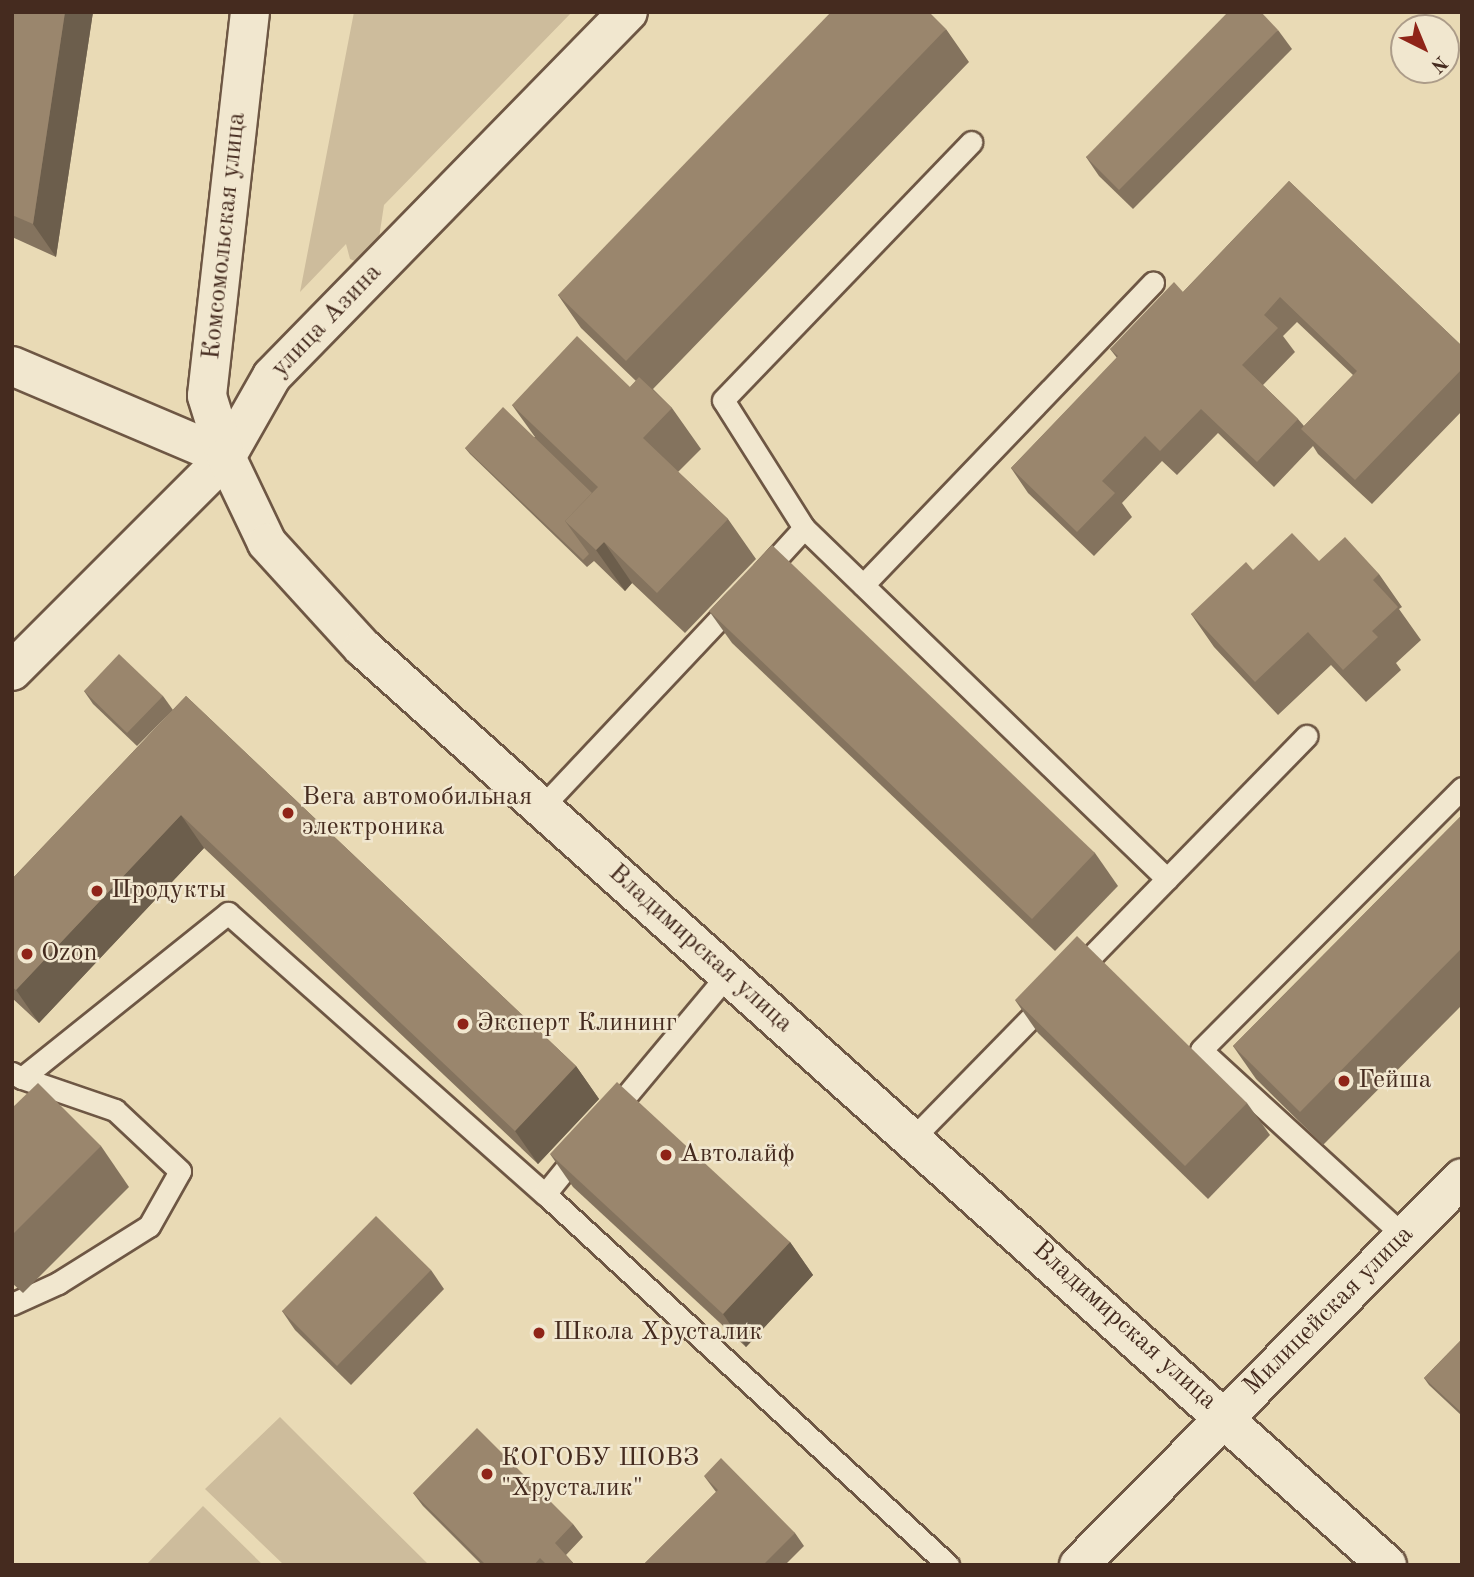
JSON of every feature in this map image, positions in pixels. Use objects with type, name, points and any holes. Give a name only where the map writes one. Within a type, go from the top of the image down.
[{"type":"main road","name":"Комсомольская улица","points":[[226,457],[207,396],[250,12]]},
{"type":"main road","name":"улица Азина","points":[[12,671],[226,457],[272,376],[628,12]]},
{"type":"main road","points":[[12,366],[226,457]]},
{"type":"main road","name":"Владимирская улица","points":[[226,457],[267,543],[362,648],[1225,1416],[1387,1565]]},
{"type":"main road","name":"Милицейская улица","points":[[1079,1565],[1462,1178]]},
{"type":"lane","points":[[971,142],[723,400],[804,528],[1167,878]]},
{"type":"lane","points":[[863,585],[1153,283]]},
{"type":"lane","points":[[541,808],[804,528]]},
{"type":"lane","points":[[913,1138],[1306,736]]},
{"type":"lane","points":[[1404,1236],[1201,1050],[1462,788]]},
{"type":"lane","points":[[17,1076],[228,913],[545,1194],[948,1565]]},
{"type":"lane","points":[[545,1194],[728,974]]},
{"type":"lane","points":[[12,1304],[58,1283],[149,1226],[180,1171],[115,1110],[17,1076]]},
{"type":"shaded area","points":[[354,12],[572,12],[384,205],[377,251],[362,264],[350,259],[346,244],[300,292]]},
{"type":"shaded area","points":[[280,1417],[429,1565],[284,1565],[205,1489]]},
{"type":"shaded area","points":[[203,1506],[263,1565],[146,1565]]},
{"type":"building","points":[[12,12],[65,12],[33,224],[12,215]]},
{"type":"building","points":[[831,12],[929,12],[946,29],[626,361],[558,295]]},
{"type":"building","points":[[1228,12],[1261,12],[1278,30],[1119,190],[1086,157]]},
{"type":"building","points":[[1289,181],[1462,346],[1462,369],[1355,480],[1301,429],[1357,371],[1280,297],[1264,315],[1278,328],[1242,365],[1298,419],[1257,462],[1201,409],[1160,451],[1145,436],[1102,481],[1115,493],[1077,532],[1011,468],[1118,356],[1110,349],[1174,282],[1183,292]]},
{"type":"building","points":[[577,336],[630,387],[639,377],[672,408],[643,438],[728,519],[657,593],[604,542],[596,550],[565,521],[598,487],[512,405]]},
{"type":"building","points":[[503,407],[592,493],[565,521],[589,554],[583,560],[465,448]]},
{"type":"building","points":[[1292,533],[1319,561],[1345,537],[1379,574],[1373,580],[1398,607],[1372,631],[1378,637],[1343,670],[1308,632],[1255,682],[1191,614],[1246,562],[1253,570]]},
{"type":"building","points":[[772,545],[1095,853],[1032,919],[709,611]]},
{"type":"building","points":[[119,654],[163,696],[127,733],[84,691]]},
{"type":"building","points":[[186,696],[576,1066],[515,1131],[181,815],[16,990],[12,987],[12,879]]},
{"type":"building","points":[[1462,815],[1462,948],[1300,1112],[1233,1046]]},
{"type":"building","points":[[1077,936],[1247,1103],[1185,1166],[1015,1000]]},
{"type":"building","points":[[617,1082],[790,1242],[723,1314],[550,1154]]},
{"type":"building","points":[[38,1083],[101,1146],[12,1235],[12,1108]]},
{"type":"building","points":[[376,1216],[431,1270],[337,1366],[282,1311]]},
{"type":"building","points":[[1462,1339],[1462,1413],[1424,1378]]},
{"type":"building","name":"КОГОБУ ШОВЗ \"Хрусталик\"","points":[[477,1428],[573,1524],[555,1543],[575,1565],[547,1565],[540,1558],[534,1565],[486,1565],[413,1493]]},
{"type":"building","name":"КОГОБУ ШОВЗ \"Хрусталик\"","points":[[721,1458],[795,1533],[763,1565],[643,1565],[718,1490],[704,1476]]},
{"type":"place","name":"Вега автомобильная электроника","points":[[288,813]]},
{"type":"place","name":"Продукты","points":[[97,891]]},
{"type":"place","name":"Ozon","points":[[27,954]]},
{"type":"place","name":"Эксперт Клининг","points":[[463,1024]]},
{"type":"place","name":"Гейша","points":[[1344,1081]]},
{"type":"place","name":"Автолайф","points":[[666,1155]]},
{"type":"place","name":"Школа Хрусталик","points":[[539,1333]]},
{"type":"place","name":"КОГОБУ ШОВЗ \"Хрусталик\"","points":[[487,1474]]}]
